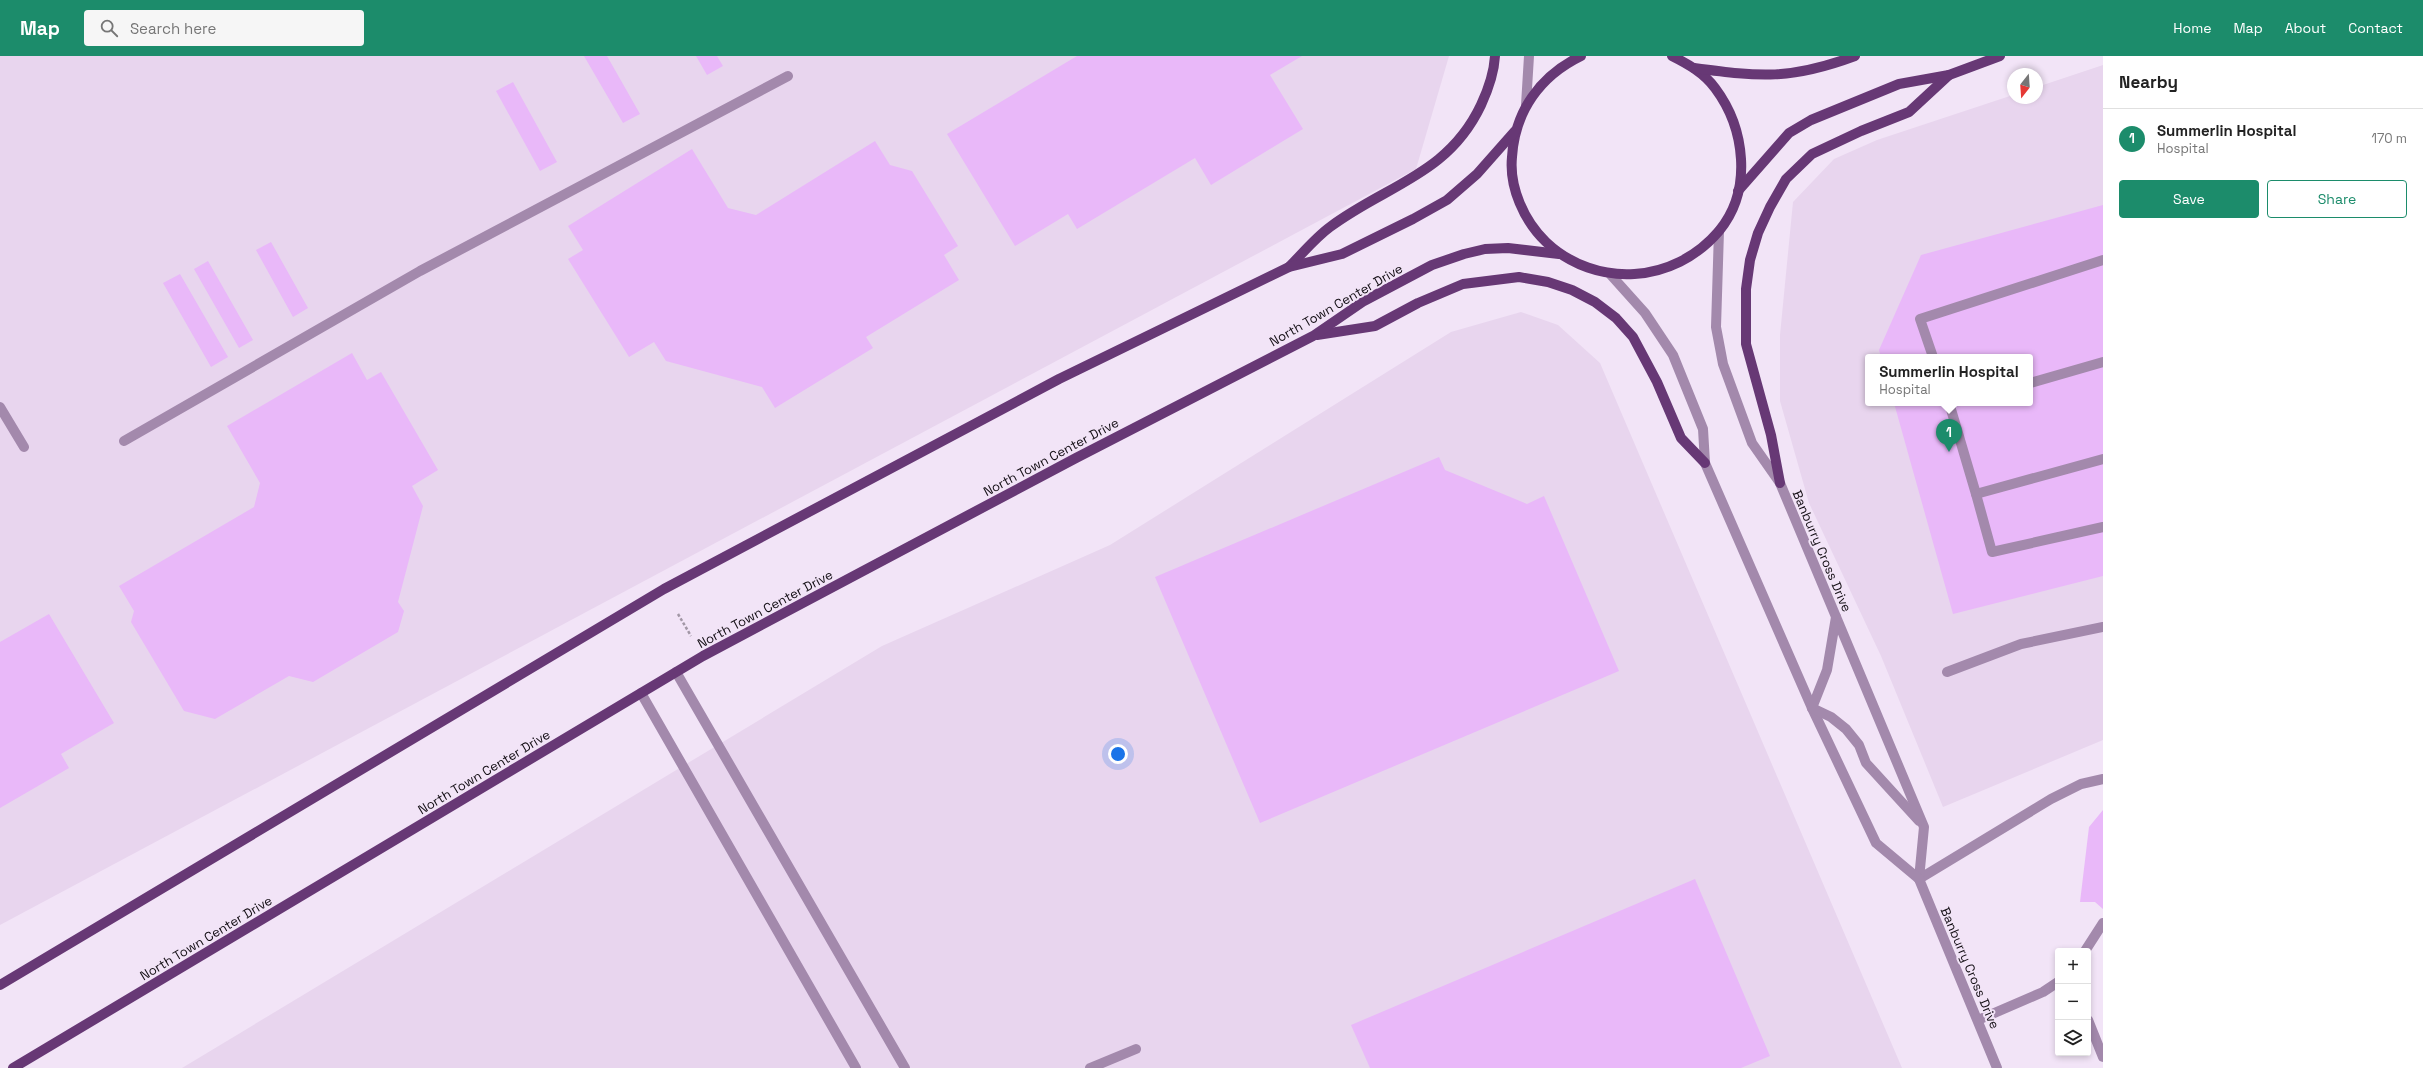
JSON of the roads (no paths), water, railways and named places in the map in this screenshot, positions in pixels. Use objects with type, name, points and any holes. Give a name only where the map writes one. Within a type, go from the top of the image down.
[{"type":"main road","points":[[1289,267],[1329,227],[1430,167],[1448,151],[1463,135],[1478,112],[1487,92],[1495,56]]},
{"type":"main road","points":[[1581,56],[1563,65],[1542,82],[1526,105],[1515,131],[1511,158],[1514,186],[1523,212],[1538,235],[1559,254],[1583,267],[1610,274],[1638,275],[1665,269],[1690,257],[1719,231],[1738,191],[1789,133],[1811,120],[1899,84],[1949,75],[2000,56]]},
{"type":"main road","points":[[1672,56],[1694,68],[1714,86],[1730,110],[1739,136],[1742,163],[1738,191]]},
{"type":"main road","points":[[1694,68],[1752,76],[1780,76],[1803,73],[1855,56]]},
{"type":"main road","points":[[1780,483],[1771,435],[1746,344],[1746,289],[1750,260],[1758,233],[1770,207],[1786,179],[1812,154],[1861,131],[1909,112],[1949,75]]},
{"type":"main road","points":[[0,985],[664,589],[1059,379],[1289,267],[1342,254],[1447,200],[1477,174],[1515,131]]},
{"type":"main road","name":"North Town Center Drive","points":[[13,1068],[676,672],[1069,462],[1314,336],[1364,301],[1432,266],[1464,254],[1485,249],[1508,248],[1559,254]]},
{"type":"main road","points":[[1314,336],[1375,326],[1418,304],[1464,284],[1519,278],[1554,284],[1572,290],[1595,302],[1616,318],[1633,337],[1657,382],[1681,438],[1705,463]]},
{"type":"street","points":[[1526,105],[1529,56]]},
{"type":"street","points":[[124,441],[420,271],[788,76]]},
{"type":"street","name":"Banburry Cross Drive","points":[[1719,231],[1716,327],[1723,364],[1752,443],[1780,483],[1924,827],[1919,879]]},
{"type":"street","points":[[1933,354],[1920,318],[2103,260]]},
{"type":"street","name":"Banburry Cross Drive","points":[[1610,274],[1645,313],[1673,355],[1703,429],[1705,463],[1812,708],[1876,843],[1919,879],[1998,1068]]},
{"type":"street","points":[[2033,382],[2103,362]]},
{"type":"street","points":[[1954,406],[1992,552],[2103,527]]},
{"type":"street","points":[[0,407],[24,447]]},
{"type":"street","points":[[1976,494],[2103,459]]},
{"type":"street","points":[[1836,616],[1827,670],[1812,708],[1831,717],[1846,729],[1859,745],[1866,763],[1924,827]]},
{"type":"street","points":[[1947,672],[2021,644],[2103,627]]},
{"type":"street","points":[[676,672],[905,1068]]},
{"type":"street","points":[[641,693],[856,1068]]},
{"type":"street","points":[[1919,879],[2051,799],[2081,784],[2103,779]]},
{"type":"street","points":[[2087,948],[2103,923]]},
{"type":"street","points":[[1978,1020],[2043,992],[2055,984]]},
{"type":"street","points":[[2091,1024],[2098,1032],[2103,1057]]},
{"type":"street","points":[[1090,1068],[1136,1049]]},
{"type":"place","name":"Summerlin Hospital","points":[[1949,452]]}]
